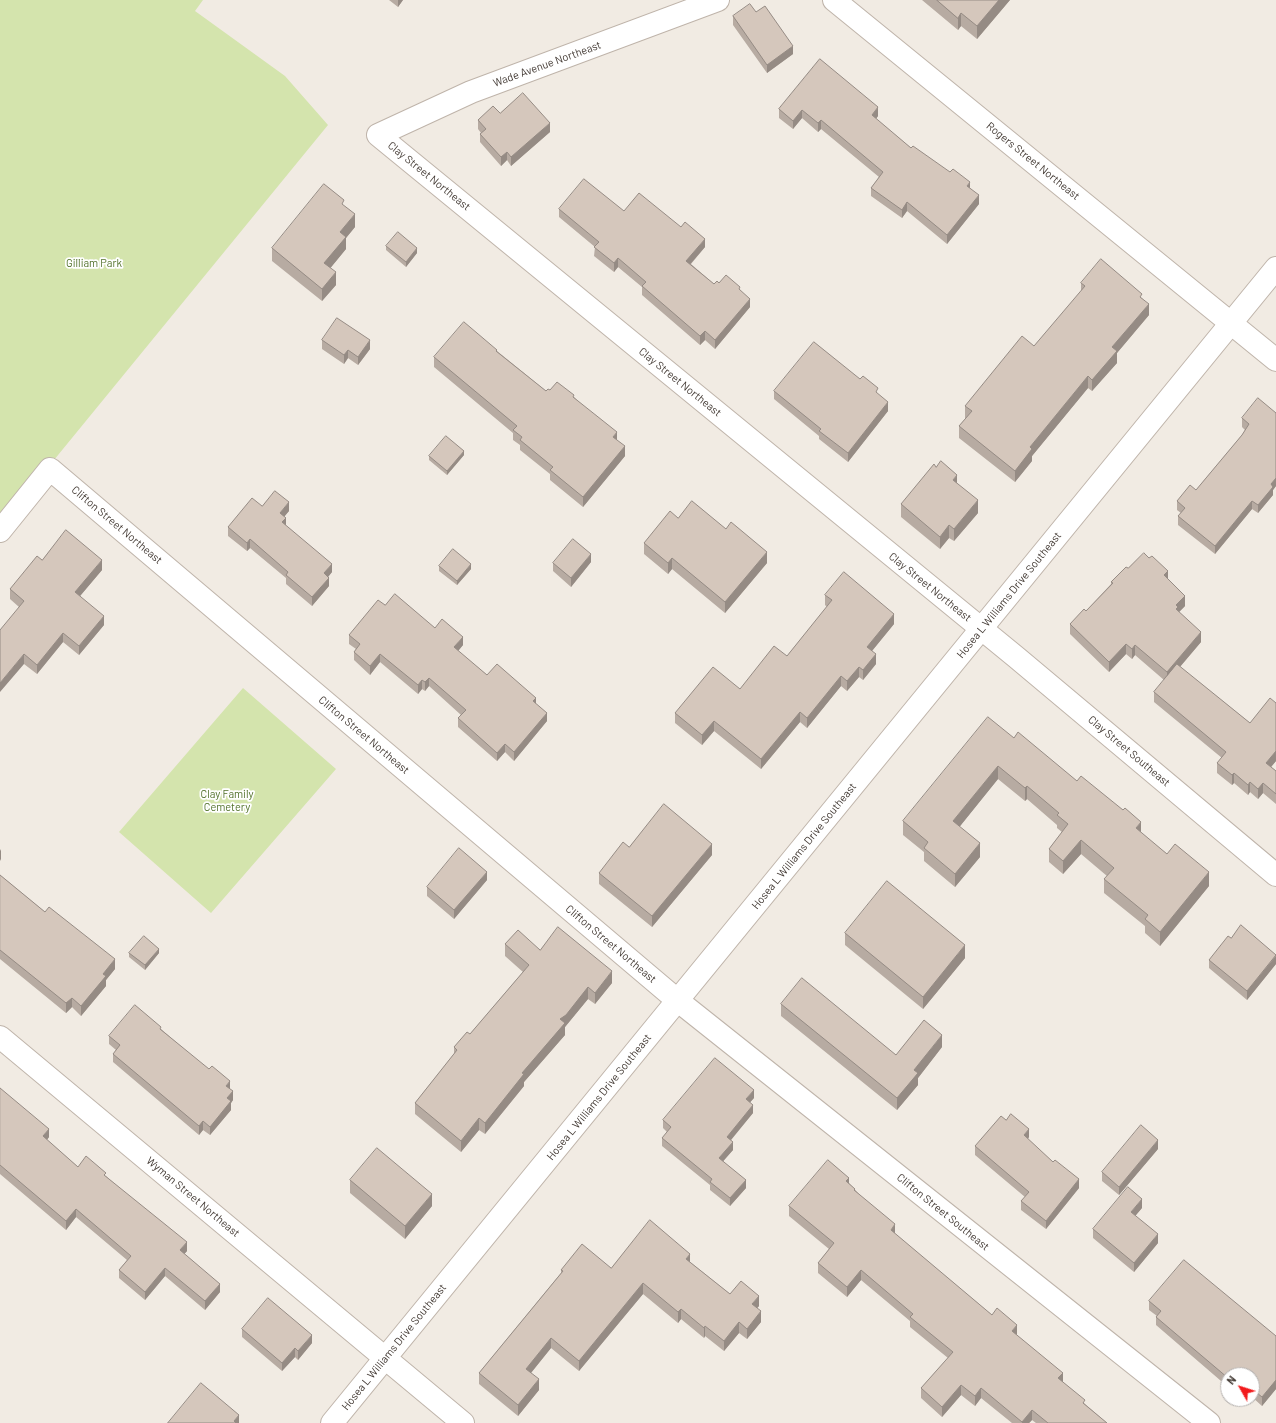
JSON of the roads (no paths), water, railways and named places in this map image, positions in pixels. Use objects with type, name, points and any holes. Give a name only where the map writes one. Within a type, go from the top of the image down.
[{"type":"street","name":"Wade Avenue Northeast","points":[[378,135],[471,92],[718,0]]},
{"type":"street","name":"Rogers Street Northeast","points":[[834,0],[1276,360]]},
{"type":"street","name":"Clay Street Northeast","points":[[378,135],[981,629]]},
{"type":"street","name":"Hosea L Williams Drive Southeast","points":[[332,1423],[1276,268]]},
{"type":"street","name":"Clifton Street Northeast","points":[[0,531],[50,469],[678,1000]]},
{"type":"street","name":"Clay Street Southeast","points":[[981,629],[1276,874]]},
{"type":"street","name":"Clifton Street Southeast","points":[[678,1000],[1209,1423]]},
{"type":"street","name":"Wyman Street Northeast","points":[[0,1037],[463,1423]]},
{"type":"park label","name":"Gilliam Park","points":[[94,263]]},
{"type":"park label","name":"Clay Family Cemetery","points":[[227,800]]}]
